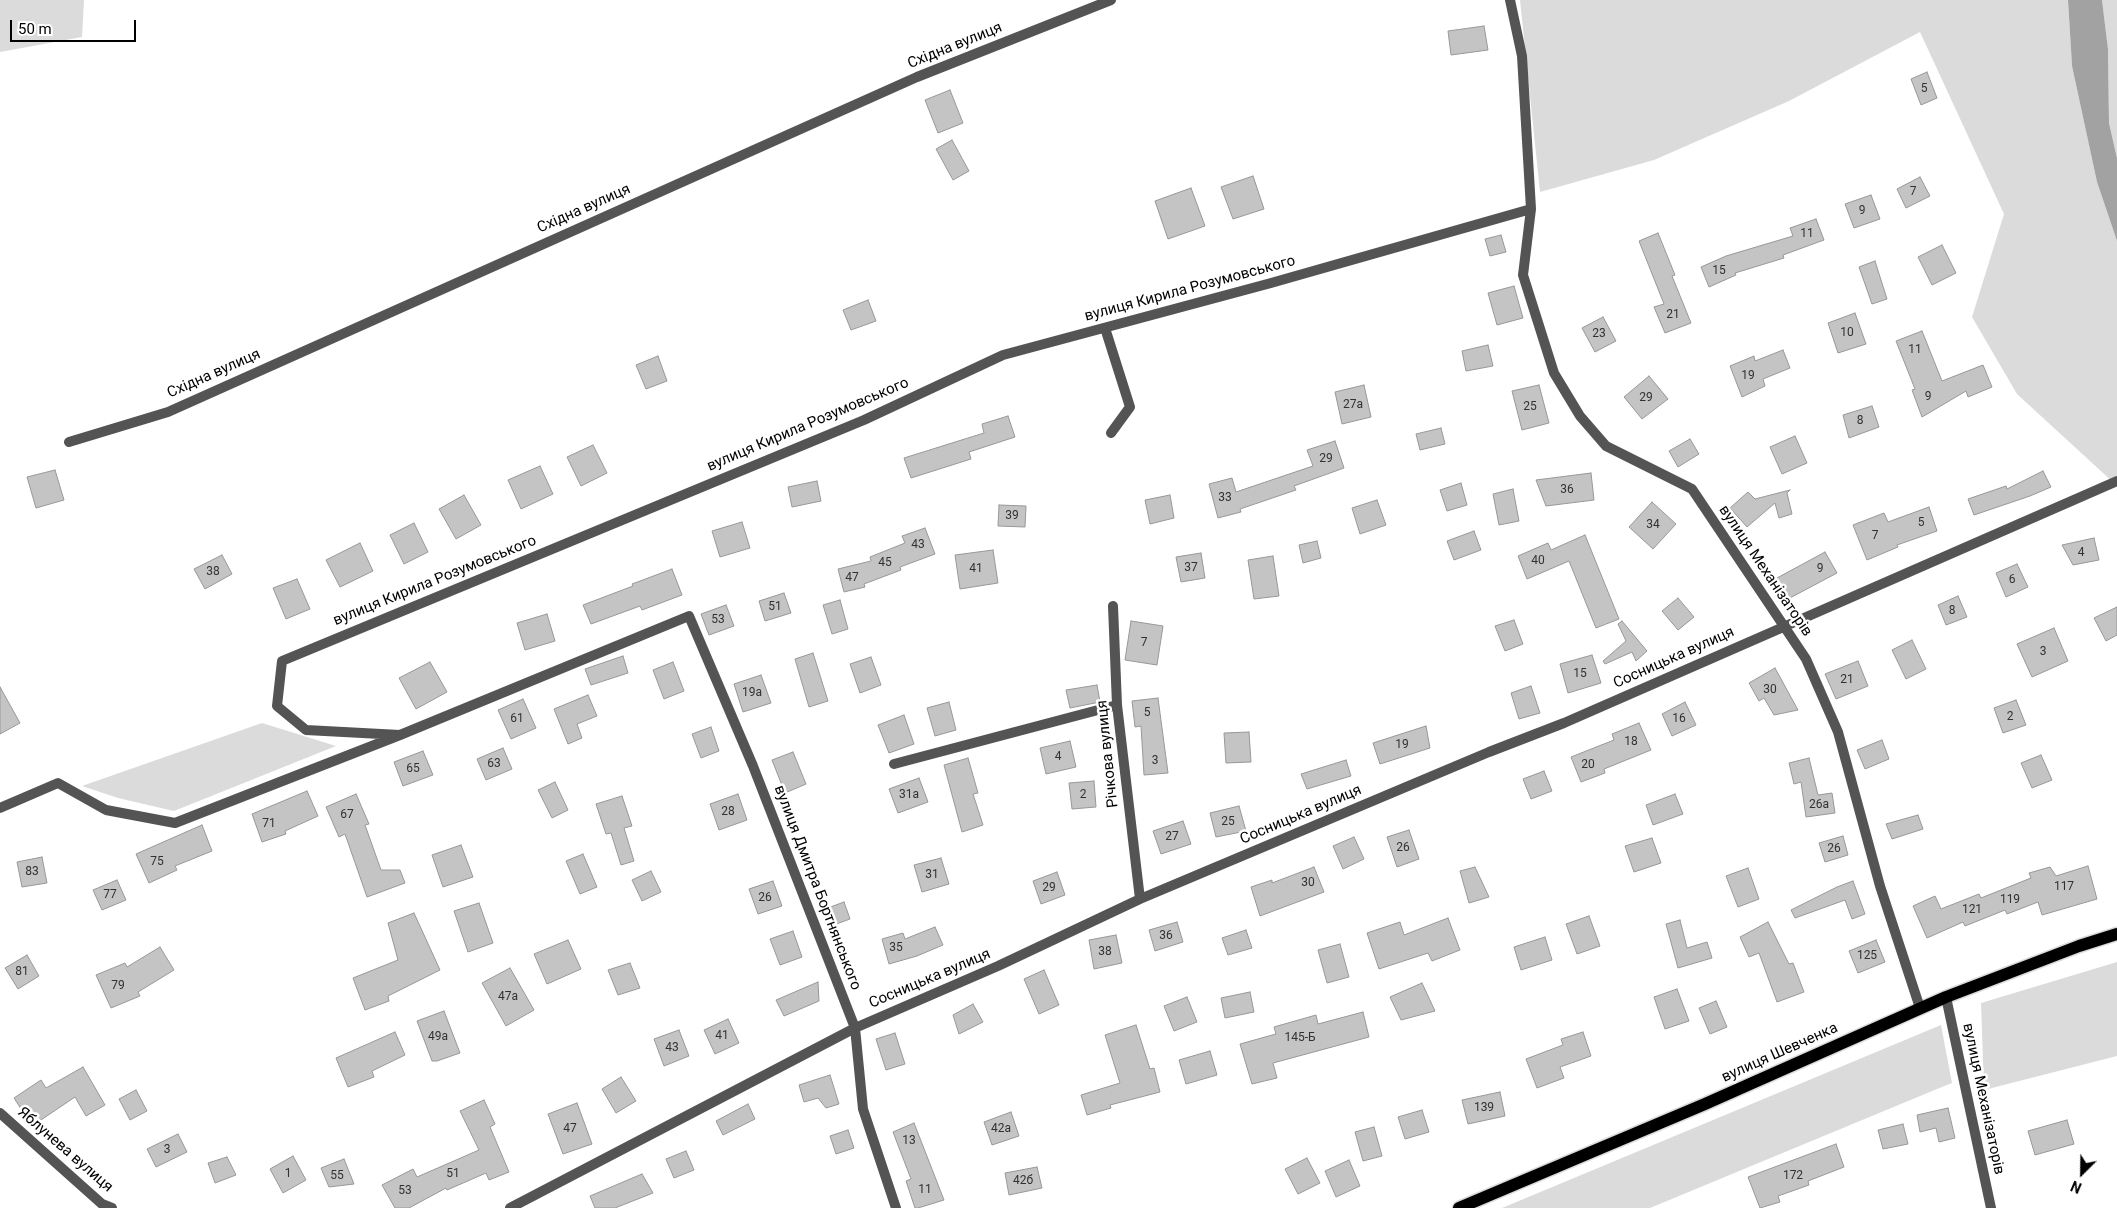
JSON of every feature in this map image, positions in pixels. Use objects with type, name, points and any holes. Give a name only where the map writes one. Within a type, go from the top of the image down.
[{"type":"main road","name":"вулиця Шевченка","points":[[1459,1208],[1705,1104],[1946,997],[2078,946],[2117,934]]},
{"type":"street","name":"Східна вулиця","points":[[69,442],[168,412],[918,77],[1111,0]]},
{"type":"street","name":"вулиця Механізаторів","points":[[1510,0],[1522,56],[1531,209],[1523,275],[1554,373],[1580,416],[1606,446],[1692,489],[1806,658],[1838,732],[1880,886],[1920,1008]]},
{"type":"street","name":"вулиця Кирила Розумовського","points":[[400,735],[306,730],[276,706],[282,661],[864,420],[1003,355],[1408,245],[1531,209]]},
{"type":"street","points":[[1105,328],[1130,407],[1111,433]]},
{"type":"street","name":"Сосницька вулиця","points":[[510,1208],[855,1028],[998,966],[1140,899],[1564,722],[2117,481]]},
{"type":"street","name":"Річкова вулиця","points":[[1113,606],[1117,705],[1140,899]]},
{"type":"street","name":"вулиця Кирила Розумовського","points":[[0,808],[58,783],[106,810],[175,823],[400,735],[689,616]]},
{"type":"street","name":"вулиця Дмитра Бортнянського","points":[[689,616],[753,766],[855,1028],[863,1109],[896,1208]]},
{"type":"street","points":[[894,764],[1117,705]]},
{"type":"street","name":"вулиця Механізаторів","points":[[1946,997],[1991,1208]]},
{"type":"street","name":"Яблунева вулиця","points":[[0,1113],[102,1204],[112,1208]]},
{"type":"shaded area","points":[[0,0],[84,0],[82,37],[0,52]]},
{"type":"shaded area","points":[[1520,0],[2068,0],[2072,66],[2097,182],[2117,241],[2117,483],[2115,484],[2017,394],[1972,317],[2004,214],[1920,32],[1789,101],[1654,160],[1540,192]]},
{"type":"shaded area","points":[[2068,0],[2102,0],[2108,49],[2109,123],[2117,158],[2117,241],[2097,182],[2072,66]]},
{"type":"shaded area","points":[[2102,0],[2117,0],[2117,158],[2109,123],[2108,49]]},
{"type":"shaded area","points":[[262,723],[336,746],[174,811],[118,798],[82,786]]},
{"type":"shaded area","points":[[2117,962],[2117,1056],[1984,1090],[1981,1003]]},
{"type":"shaded area","points":[[1941,1025],[1952,1083],[1650,1208],[1502,1208]]},
{"type":"building","points":[[1484,26],[1488,50],[1451,55],[1448,31]]},
{"type":"building","points":[[1927,72],[1937,98],[1921,105],[1911,79]]},
{"type":"building","points":[[950,90],[963,123],[938,133],[925,100]]},
{"type":"building","points":[[952,140],[969,171],[953,180],[936,149]]},
{"type":"building","points":[[1253,176],[1264,209],[1233,219],[1221,187]]},
{"type":"building","points":[[1920,177],[1930,196],[1906,208],[1897,189]]},
{"type":"building","points":[[1191,188],[1205,226],[1168,239],[1155,201]]},
{"type":"building","points":[[1871,195],[1880,219],[1854,228],[1845,204]]},
{"type":"building","points":[[1816,219],[1824,240],[1783,255],[1784,258],[1735,273],[1736,275],[1709,287],[1701,267],[1726,256],[1793,236],[1790,228]]},
{"type":"building","points":[[1658,233],[1675,275],[1672,276],[1691,323],[1665,333],[1654,307],[1664,304],[1639,241]]},
{"type":"building","points":[[1501,235],[1506,252],[1490,256],[1485,239]]},
{"type":"building","points":[[1942,245],[1956,273],[1932,285],[1918,257]]},
{"type":"building","points":[[1875,261],[1887,299],[1872,304],[1859,267]]},
{"type":"building","points":[[1514,286],[1523,318],[1497,325],[1488,293]]},
{"type":"building","points":[[868,300],[876,321],[851,330],[843,310]]},
{"type":"building","points":[[1855,313],[1866,344],[1838,353],[1828,323]]},
{"type":"building","points":[[1603,317],[1616,341],[1595,352],[1582,328]]},
{"type":"building","points":[[1922,331],[1942,381],[1983,365],[1992,387],[1968,397],[1966,391],[1922,417],[1912,390],[1915,389],[1896,341]]},
{"type":"building","points":[[1488,345],[1493,366],[1466,371],[1462,351]]},
{"type":"building","points":[[1783,350],[1790,368],[1763,379],[1765,386],[1742,397],[1730,366],[1754,356],[1755,361]]},
{"type":"building","points":[[658,356],[667,381],[646,389],[636,365]]},
{"type":"building","points":[[1649,376],[1668,399],[1642,419],[1624,397]]},
{"type":"building","points":[[1364,385],[1371,417],[1342,424],[1335,392]]},
{"type":"building","points":[[1539,385],[1549,423],[1522,430],[1512,391]]},
{"type":"building","points":[[1872,406],[1879,427],[1849,438],[1843,415]]},
{"type":"building","points":[[1008,416],[1015,437],[969,452],[971,459],[911,478],[904,458],[984,433],[982,424]]},
{"type":"building","points":[[1441,428],[1445,444],[1420,450],[1416,434]]},
{"type":"building","points":[[1795,436],[1807,463],[1782,474],[1770,447]]},
{"type":"building","points":[[1690,439],[1699,454],[1678,467],[1669,451]]},
{"type":"building","points":[[1335,441],[1344,468],[1294,486],[1296,490],[1240,509],[1241,512],[1218,518],[1209,484],[1232,478],[1236,492],[1313,466],[1307,450]]},
{"type":"building","points":[[593,445],[607,473],[581,486],[567,457]]},
{"type":"building","points":[[540,466],[553,494],[521,509],[508,480]]},
{"type":"building","points":[[55,470],[64,500],[36,508],[27,477]]},
{"type":"building","points":[[2043,471],[2051,487],[1974,515],[1968,499],[2006,486],[2007,489]]},
{"type":"building","points":[[1591,473],[1594,500],[1546,506],[1536,480]]},
{"type":"building","points":[[817,481],[821,501],[792,507],[788,487]]},
{"type":"building","points":[[1461,483],[1467,505],[1447,511],[1440,490]]},
{"type":"building","points":[[1513,489],[1519,521],[1499,525],[1493,494]]},
{"type":"building","points":[[1790,490],[1787,493],[1792,514],[1779,518],[1775,503],[1747,527],[1730,508],[1748,492],[1755,499]]},
{"type":"building","points":[[464,495],[481,525],[456,539],[439,509]]},
{"type":"building","points":[[1170,495],[1174,518],[1150,524],[1145,500]]},
{"type":"building","points":[[1377,500],[1386,525],[1360,534],[1352,508]]},
{"type":"building","points":[[1652,502],[1676,524],[1653,549],[1629,527]]},
{"type":"building","points":[[999,505],[1026,506],[1025,527],[998,526]]},
{"type":"building","points":[[1929,507],[1937,531],[1897,545],[1898,547],[1867,560],[1853,525],[1884,513],[1888,522]]},
{"type":"building","points":[[742,522],[750,548],[720,557],[712,531]]},
{"type":"building","points":[[414,523],[428,552],[404,564],[390,535]]},
{"type":"building","points":[[925,528],[935,554],[900,567],[901,570],[864,584],[865,587],[844,592],[838,569],[871,561],[870,557],[905,543],[902,536]]},
{"type":"building","points":[[1474,531],[1481,550],[1454,560],[1447,541]]},
{"type":"building","points":[[1585,535],[1619,619],[1596,628],[1569,561],[1527,579],[1518,556],[1548,543],[1551,550]]},
{"type":"building","points":[[2094,538],[2099,560],[2073,565],[2062,545]]},
{"type":"building","points":[[1317,541],[1321,558],[1303,563],[1299,545]]},
{"type":"building","points":[[360,543],[373,571],[340,587],[326,560]]},
{"type":"building","points":[[993,550],[998,583],[960,589],[955,555]]},
{"type":"building","points":[[1825,552],[1837,573],[1788,599],[1777,578]]},
{"type":"building","points":[[1201,553],[1205,578],[1181,582],[1176,557]]},
{"type":"building","points":[[222,555],[232,574],[205,589],[194,569]]},
{"type":"building","points":[[1273,556],[1279,596],[1254,599],[1248,560]]},
{"type":"building","points":[[2017,564],[2028,587],[2006,597],[1996,573]]},
{"type":"building","points":[[672,569],[682,595],[642,610],[640,606],[591,624],[583,605]]},
{"type":"building","points":[[297,579],[310,609],[286,619],[273,588]]},
{"type":"building","points":[[784,593],[791,613],[765,621],[759,601]]},
{"type":"building","points":[[1958,596],[1967,617],[1946,625],[1938,605]]},
{"type":"building","points":[[1678,598],[1694,617],[1678,630],[1662,611]]},
{"type":"building","points":[[840,600],[848,629],[832,634],[823,605]]},
{"type":"building","points":[[726,605],[734,626],[709,635],[701,614]]},
{"type":"building","points":[[2117,607],[2117,635],[2106,641],[2094,618]]},
{"type":"building","points":[[547,614],[555,641],[525,650],[517,623]]},
{"type":"building","points":[[1514,620],[1523,644],[1505,651],[1495,626]]},
{"type":"building","points":[[1131,621],[1163,626],[1157,665],[1125,660]]},
{"type":"building","points":[[1622,621],[1647,651],[1636,661],[1632,652],[1605,664],[1603,661],[1626,641],[1618,624]]},
{"type":"building","points":[[2054,628],[2068,661],[2032,677],[2017,644]]},
{"type":"building","points":[[1912,640],[1926,669],[1906,679],[1892,650]]},
{"type":"building","points":[[813,653],[828,701],[809,707],[795,659]]},
{"type":"building","points":[[1592,655],[1601,683],[1568,693],[1560,664]]},
{"type":"building","points":[[623,656],[628,673],[591,685],[585,669]]},
{"type":"building","points":[[871,657],[881,685],[860,693],[850,664]]},
{"type":"building","points":[[1858,661],[1868,686],[1836,699],[1825,674]]},
{"type":"building","points":[[430,662],[447,692],[416,709],[399,678]]},
{"type":"building","points":[[673,662],[684,691],[664,699],[653,670]]},
{"type":"building","points":[[1775,668],[1798,710],[1774,715],[1764,698],[1759,701],[1749,683]]},
{"type":"building","points":[[761,675],[771,703],[743,712],[734,684]]},
{"type":"building","points":[[1097,685],[1100,702],[1070,708],[1066,690]]},
{"type":"building","points":[[1531,686],[1540,713],[1519,719],[1511,693]]},
{"type":"building","points":[[0,687],[20,723],[0,734]]},
{"type":"building","points":[[588,695],[597,716],[577,724],[582,738],[568,744],[554,709]]},
{"type":"building","points":[[1158,698],[1168,773],[1144,775],[1141,726],[1135,727],[1132,701]]},
{"type":"building","points":[[523,699],[536,728],[511,739],[498,710]]},
{"type":"building","points":[[2016,700],[2026,725],[2003,733],[1994,708]]},
{"type":"building","points":[[949,702],[956,730],[935,736],[927,708]]},
{"type":"building","points":[[1685,702],[1696,725],[1672,736],[1662,714]]},
{"type":"building","points":[[904,715],[914,744],[889,753],[878,725]]},
{"type":"building","points":[[1639,723],[1651,750],[1604,769],[1605,773],[1581,782],[1571,757],[1614,740],[1612,734]]},
{"type":"building","points":[[1426,726],[1430,748],[1380,764],[1373,743]]},
{"type":"building","points":[[711,727],[719,751],[701,758],[692,734]]},
{"type":"building","points":[[1249,732],[1251,762],[1226,763],[1224,733]]},
{"type":"building","points":[[1882,740],[1889,759],[1865,769],[1857,750]]},
{"type":"building","points":[[1070,741],[1076,767],[1046,774],[1040,748]]},
{"type":"building","points":[[503,748],[512,769],[486,780],[477,759]]},
{"type":"building","points":[[423,751],[433,775],[403,786],[394,762]]},
{"type":"building","points":[[793,752],[806,784],[785,793],[772,760]]},
{"type":"building","points":[[2041,755],[2052,780],[2032,788],[2021,763]]},
{"type":"building","points":[[968,758],[978,793],[973,794],[983,825],[962,832],[944,765]]},
{"type":"building","points":[[1809,758],[1818,795],[1832,793],[1835,813],[1806,817],[1801,782],[1794,784],[1789,763]]},
{"type":"building","points":[[1346,760],[1351,776],[1307,789],[1301,774]]},
{"type":"building","points":[[1544,771],[1552,791],[1531,799],[1523,779]]},
{"type":"building","points":[[919,778],[928,802],[898,813],[889,789]]},
{"type":"building","points":[[1094,781],[1096,807],[1072,809],[1069,783]]},
{"type":"building","points":[[555,782],[568,810],[552,818],[538,790]]},
{"type":"building","points":[[307,791],[318,816],[285,831],[286,834],[262,842],[252,814]]},
{"type":"building","points":[[356,794],[369,824],[365,825],[381,870],[400,870],[405,883],[367,897],[345,834],[339,837],[326,807]]},
{"type":"building","points":[[738,794],[747,820],[719,830],[710,804]]},
{"type":"building","points":[[1675,794],[1683,814],[1653,825],[1646,805]]},
{"type":"building","points":[[622,796],[632,826],[624,828],[634,861],[621,865],[611,833],[606,834],[596,804]]},
{"type":"building","points":[[1239,806],[1246,831],[1216,837],[1210,813]]},
{"type":"building","points":[[1918,815],[1923,829],[1892,839],[1886,824]]},
{"type":"building","points":[[1183,821],[1191,844],[1161,854],[1153,831]]},
{"type":"building","points":[[202,825],[212,851],[175,866],[177,870],[149,883],[136,854]]},
{"type":"building","points":[[1409,830],[1419,859],[1397,867],[1387,837]]},
{"type":"building","points":[[1843,836],[1848,855],[1825,862],[1819,843]]},
{"type":"building","points":[[1354,837],[1364,859],[1343,869],[1333,846]]},
{"type":"building","points":[[1652,838],[1661,863],[1634,872],[1625,846]]},
{"type":"building","points":[[461,845],[473,877],[443,887],[432,855]]},
{"type":"building","points":[[583,854],[597,887],[580,894],[566,861]]},
{"type":"building","points":[[42,857],[47,883],[22,887],[17,862]]},
{"type":"building","points":[[941,858],[949,884],[922,892],[914,865]]},
{"type":"building","points":[[2088,866],[2097,899],[2042,915],[2038,902],[2007,914],[2005,910],[1965,926],[1963,922],[1927,938],[1913,906],[1935,896],[1941,909],[1979,894],[1981,898],[2031,878],[2029,873],[2050,867],[2056,876]]},
{"type":"building","points":[[1314,867],[1324,892],[1260,916],[1251,887],[1272,880],[1272,883]]},
{"type":"building","points":[[1475,867],[1489,897],[1469,903],[1460,871]]},
{"type":"building","points":[[1748,868],[1759,899],[1738,907],[1726,876]]},
{"type":"building","points":[[651,871],[661,892],[642,901],[632,880]]},
{"type":"building","points":[[1057,872],[1065,895],[1041,904],[1033,881]]},
{"type":"building","points":[[117,880],[126,900],[102,910],[93,890]]},
{"type":"building","points":[[773,881],[782,906],[758,914],[749,889]]},
{"type":"building","points":[[1853,881],[1865,914],[1852,919],[1845,900],[1795,918],[1791,910]]},
{"type":"building","points":[[844,902],[850,919],[831,926],[825,909]]},
{"type":"building","points":[[479,903],[493,943],[468,952],[454,911]]},
{"type":"building","points":[[414,913],[440,970],[388,996],[389,1001],[365,1010],[353,978],[398,960],[388,923]]},
{"type":"building","points":[[1589,916],[1600,946],[1577,954],[1566,924]]},
{"type":"building","points":[[1448,918],[1460,950],[1432,961],[1428,953],[1379,969],[1367,933],[1400,922],[1404,935]]},
{"type":"building","points":[[1680,920],[1687,948],[1707,942],[1712,958],[1678,968],[1666,924]]},
{"type":"building","points":[[1177,922],[1183,942],[1155,951],[1149,930]]},
{"type":"building","points":[[1768,922],[1789,964],[1793,963],[1804,992],[1777,1002],[1759,953],[1749,957],[1740,937]]},
{"type":"building","points":[[935,927],[943,945],[917,956],[889,964],[882,939],[903,933],[905,939]]},
{"type":"building","points":[[1246,930],[1252,948],[1228,955],[1222,938]]},
{"type":"building","points":[[793,931],[802,957],[780,965],[770,939]]},
{"type":"building","points":[[1116,935],[1122,963],[1094,969],[1089,940]]},
{"type":"building","points":[[1545,937],[1552,960],[1521,970],[1514,947]]},
{"type":"building","points":[[568,940],[581,969],[547,984],[534,954]]},
{"type":"building","points":[[1876,940],[1885,962],[1858,973],[1849,951]]},
{"type":"building","points":[[1340,944],[1349,977],[1327,983],[1318,950]]},
{"type":"building","points":[[160,947],[174,970],[138,992],[140,996],[111,1008],[96,975],[125,963],[127,967]]},
{"type":"building","points":[[27,955],[39,976],[18,989],[5,968]]},
{"type":"building","points":[[630,963],[640,988],[618,995],[608,970]]},
{"type":"building","points":[[510,968],[534,1010],[506,1026],[482,983]]},
{"type":"building","points":[[1044,970],[1059,1005],[1039,1014],[1024,979]]},
{"type":"building","points":[[818,982],[819,1001],[784,1016],[776,1000]]},
{"type":"building","points":[[1422,983],[1435,1011],[1401,1020],[1390,997]]},
{"type":"building","points":[[1677,989],[1689,1021],[1665,1029],[1654,997]]},
{"type":"building","points":[[1250,992],[1254,1012],[1225,1018],[1221,998]]},
{"type":"building","points":[[1187,997],[1197,1022],[1174,1031],[1164,1006]]},
{"type":"building","points":[[1716,1001],[1727,1027],[1710,1034],[1699,1008]]},
{"type":"building","points":[[973,1004],[983,1022],[959,1034],[953,1015]]},
{"type":"building","points":[[444,1011],[460,1053],[432,1061],[417,1021]]},
{"type":"building","points":[[1363,1012],[1369,1037],[1273,1063],[1277,1078],[1252,1084],[1240,1044],[1276,1034],[1274,1027],[1316,1015],[1318,1024]]},
{"type":"building","points":[[728,1019],[739,1043],[715,1054],[704,1030]]},
{"type":"building","points":[[1136,1025],[1150,1069],[1154,1068],[1160,1092],[1110,1105],[1111,1108],[1087,1115],[1081,1095],[1120,1083],[1105,1035]]},
{"type":"building","points":[[679,1030],[689,1056],[664,1066],[654,1039]]},
{"type":"building","points":[[395,1032],[405,1055],[372,1071],[374,1077],[348,1087],[336,1058]]},
{"type":"building","points":[[1583,1032],[1591,1056],[1560,1067],[1564,1078],[1537,1088],[1526,1059],[1563,1045],[1561,1039]]},
{"type":"building","points":[[895,1033],[905,1064],[886,1070],[876,1039]]},
{"type":"building","points":[[1210,1051],[1217,1075],[1186,1084],[1179,1060]]},
{"type":"building","points":[[83,1067],[105,1105],[86,1116],[75,1097],[32,1126],[14,1098],[41,1080],[46,1088]]},
{"type":"building","points":[[830,1075],[839,1104],[826,1108],[818,1098],[804,1102],[799,1085]]},
{"type":"building","points":[[621,1077],[636,1101],[616,1113],[602,1089]]},
{"type":"building","points":[[136,1090],[147,1111],[130,1120],[119,1099]]},
{"type":"building","points":[[1500,1092],[1505,1116],[1468,1124],[1462,1100]]},
{"type":"building","points":[[484,1100],[495,1124],[490,1127],[509,1172],[489,1180],[486,1173],[447,1190],[446,1188],[409,1208],[395,1208],[382,1185],[413,1169],[417,1177],[479,1150],[460,1111]]},
{"type":"building","points":[[577,1103],[592,1144],[563,1154],[548,1114]]},
{"type":"building","points":[[748,1104],[755,1119],[723,1135],[716,1121]]},
{"type":"building","points":[[1948,1108],[1955,1138],[1939,1142],[1936,1128],[1920,1132],[1917,1115]]},
{"type":"building","points":[[1422,1110],[1429,1132],[1405,1139],[1398,1117]]},
{"type":"building","points":[[1011,1112],[1019,1136],[992,1145],[984,1122]]},
{"type":"building","points":[[2067,1120],[2074,1144],[2035,1155],[2028,1131]]},
{"type":"building","points":[[914,1123],[944,1200],[918,1208],[915,1208],[906,1181],[911,1179],[893,1132]]},
{"type":"building","points":[[1903,1124],[1908,1144],[1883,1149],[1878,1130]]},
{"type":"building","points":[[1374,1127],[1382,1156],[1363,1161],[1355,1132]]},
{"type":"building","points":[[848,1130],[854,1148],[836,1154],[830,1136]]},
{"type":"building","points":[[178,1134],[187,1152],[156,1167],[147,1149]]},
{"type":"building","points":[[1836,1144],[1844,1167],[1808,1181],[1809,1185],[1778,1196],[1780,1202],[1760,1208],[1748,1177]]},
{"type":"building","points":[[686,1151],[694,1170],[674,1178],[666,1159]]},
{"type":"building","points":[[293,1156],[306,1180],[283,1193],[270,1169]]},
{"type":"building","points":[[227,1157],[236,1175],[215,1183],[208,1163]]},
{"type":"building","points":[[1307,1158],[1320,1183],[1298,1194],[1285,1169]]},
{"type":"building","points":[[344,1159],[354,1184],[329,1187],[321,1168]]},
{"type":"building","points":[[1349,1160],[1360,1186],[1336,1197],[1325,1171]]},
{"type":"building","points":[[1037,1167],[1042,1188],[1009,1195],[1005,1173]]},
{"type":"building","points":[[642,1174],[653,1193],[615,1208],[595,1208],[590,1196]]}]
